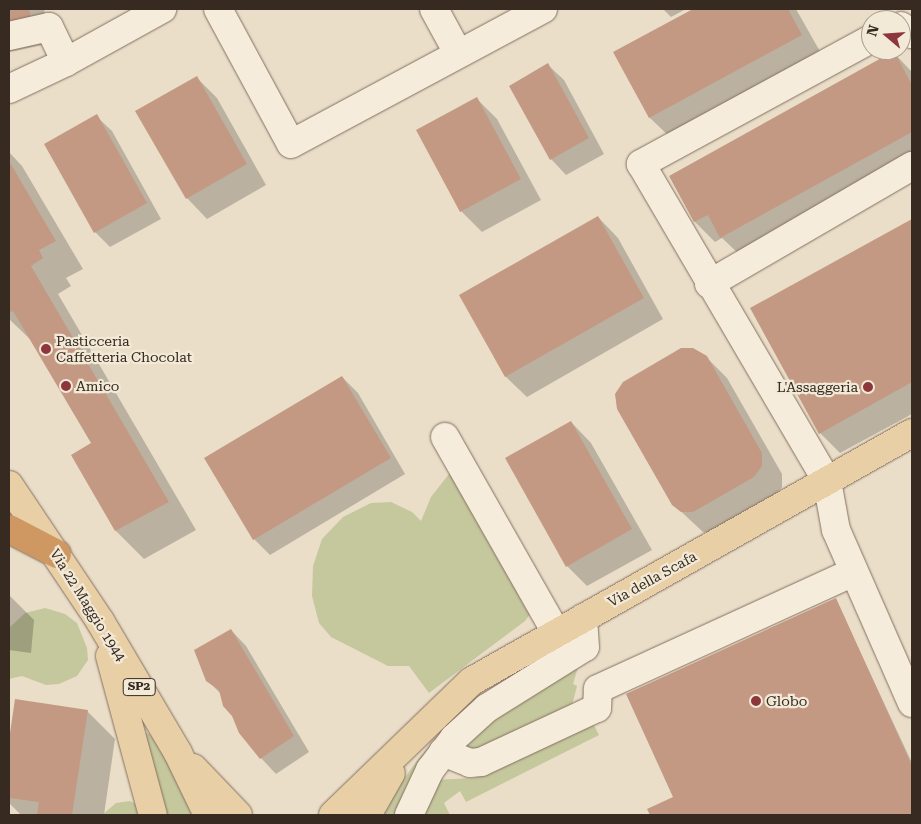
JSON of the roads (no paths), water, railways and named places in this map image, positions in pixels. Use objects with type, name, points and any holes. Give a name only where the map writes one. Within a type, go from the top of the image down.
[{"type":"highway","points":[[9,529],[57,554]]},
{"type":"main road","name":"Via della Scafa","points":[[333,815],[407,747],[472,681],[912,433]]},
{"type":"main road","name":"Via 22 Maggio 1944","points":[[9,485],[57,554],[100,621],[178,753],[208,815]]},
{"type":"main road","points":[[100,621],[153,815]]},
{"type":"main road","name":"Via della Scafa","points":[[367,815],[407,747]]},
{"type":"main road","name":"Via 22 Maggio 1944","points":[[178,753],[238,815]]},
{"type":"street","points":[[9,89],[66,62],[162,9]]},
{"type":"street","points":[[218,9],[291,144],[543,9]]},
{"type":"street","points":[[434,9],[458,53]]},
{"type":"street","points":[[9,36],[49,27],[66,62]]},
{"type":"street","points":[[861,44],[642,164],[709,284],[827,481],[836,530],[912,703]]},
{"type":"street","points":[[709,284],[912,166]]},
{"type":"street","points":[[446,437],[556,632]]},
{"type":"street","points":[[443,752],[465,761],[481,762],[597,708],[598,689],[854,572]]},
{"type":"street","points":[[409,815],[430,770],[443,752],[487,708],[585,647],[583,618]]},
{"type":"street","points":[[143,815],[144,779]]},
{"type":"place","name":"Pasticceria Caffetteria Chocolat","points":[[46,349]]},
{"type":"place","name":"Amico","points":[[66,386]]},
{"type":"place","name":"L'Assaggeria","points":[[868,387]]},
{"type":"place","name":"Globo","points":[[756,701]]}]
